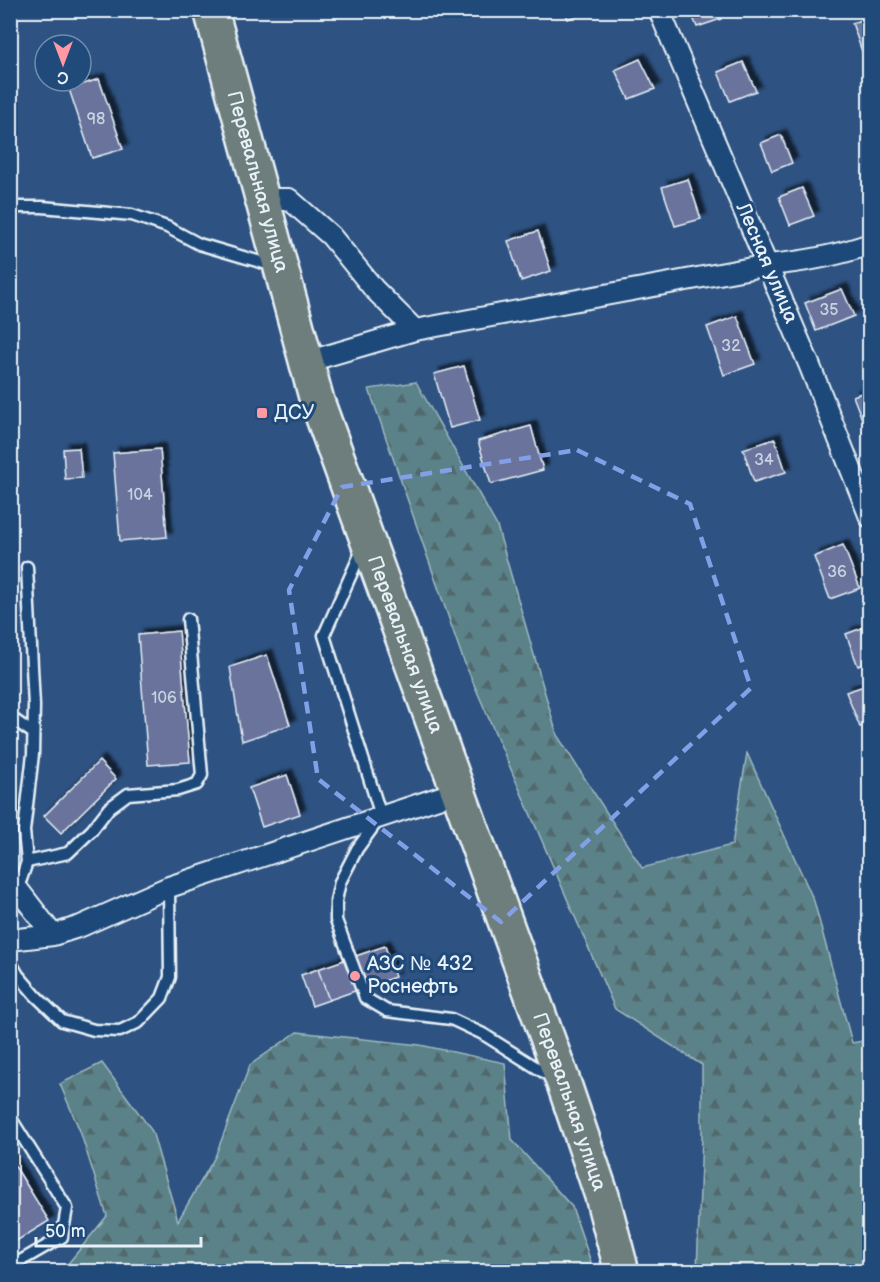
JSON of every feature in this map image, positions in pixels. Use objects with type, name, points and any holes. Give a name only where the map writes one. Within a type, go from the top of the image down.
[{"type":"highway","name":"Перевальная улица","points":[[211,10],[317,401],[564,1084],[602,1196],[622,1272]]},
{"type":"street","name":"Лесная улица","points":[[659,10],[768,265],[870,517]]},
{"type":"street","points":[[262,199],[289,199],[331,236],[374,289],[415,330]]},
{"type":"street","points":[[306,362],[415,330],[768,265],[807,261],[844,253],[870,244]]},
{"type":"street","points":[[10,940],[53,935],[81,926],[169,887],[459,791]]},
{"type":"street","points":[[14,884],[53,935]]},
{"type":"lane","points":[[10,207],[42,207],[132,215],[167,227],[199,244],[280,267]]},
{"type":"lane","points":[[367,537],[324,635],[381,816],[357,849],[340,882],[336,901],[336,920],[365,998],[387,1011],[451,1018],[483,1034],[564,1084]]},
{"type":"lane","points":[[14,884],[27,862],[24,831],[33,733],[34,706],[27,567]]},
{"type":"lane","points":[[27,862],[68,853],[92,830],[109,808],[128,794],[178,790],[197,784],[202,775],[188,619]]},
{"type":"lane","points":[[10,717],[33,733]]},
{"type":"lane","points":[[10,961],[18,975],[36,996],[62,1021],[94,1029],[120,1031],[139,1022],[162,998],[170,977],[169,887]]},
{"type":"lane","points":[[10,1117],[66,1208],[62,1237],[10,1267]]},
{"type":"highlighted area","points":[[577,450],[690,504],[751,688],[501,922],[318,779],[289,590],[342,487]]},
{"type":"green space","points":[[416,382],[497,526],[557,735],[642,868],[732,845],[747,753],[814,901],[852,1043],[869,1040],[869,1271],[697,1271],[702,1065],[615,1009],[463,659],[369,389]]},
{"type":"green space","points":[[297,1032],[420,1045],[505,1063],[512,1140],[572,1207],[594,1271],[62,1271],[107,1216],[80,1131],[60,1084],[102,1063],[152,1131],[178,1221],[215,1157],[250,1065]]},
{"type":"building","points":[[564,10],[590,10],[568,19]]},
{"type":"building","points":[[690,10],[718,10],[721,19],[697,27]]},
{"type":"building","points":[[870,17],[870,55],[864,57],[852,23]]},
{"type":"building","points":[[640,59],[655,89],[629,99],[615,70]]},
{"type":"building","points":[[743,62],[756,91],[730,101],[718,72]]},
{"type":"building","points":[[99,79],[123,149],[92,158],[70,93],[93,93],[93,81]]},
{"type":"building","points":[[781,135],[792,163],[772,171],[761,143]]},
{"type":"building","points":[[688,179],[701,219],[675,226],[662,187]]},
{"type":"building","points":[[802,188],[814,216],[790,225],[779,197]]},
{"type":"building","points":[[538,231],[551,271],[521,281],[508,241]]},
{"type":"building","points":[[842,289],[854,316],[816,331],[805,303]]},
{"type":"building","points":[[737,316],[755,364],[724,375],[707,327]]},
{"type":"building","points":[[464,366],[480,420],[450,428],[434,374]]},
{"type":"building","points":[[870,390],[870,431],[867,432],[853,396]]},
{"type":"building","points":[[531,426],[543,470],[491,484],[478,441]]},
{"type":"building","points":[[775,439],[786,472],[754,482],[743,449]]},
{"type":"building","points":[[79,448],[82,478],[65,479],[63,449]]},
{"type":"building","points":[[160,449],[167,537],[120,541],[113,453]]},
{"type":"building","points":[[843,545],[860,588],[830,599],[814,557]]},
{"type":"building","points":[[870,625],[870,662],[858,666],[846,634]]},
{"type":"building","points":[[179,631],[190,762],[148,765],[138,635]]},
{"type":"building","points":[[267,655],[290,725],[242,741],[230,667]]},
{"type":"building","points":[[870,684],[870,724],[860,727],[846,692]]},
{"type":"building","points":[[99,761],[116,779],[61,833],[44,816]]},
{"type":"building","points":[[287,775],[300,814],[262,827],[249,788]]},
{"type":"building","points":[[385,946],[395,977],[329,1000],[318,969]]},
{"type":"building","points":[[318,969],[329,1000],[312,1006],[301,975]]},
{"type":"building","points":[[10,1158],[49,1221],[10,1245]]},
{"type":"place","name":"ДСУ","points":[[262,413]]},
{"type":"place","name":"АЗС № 432 Роснефть","points":[[355,976]]}]
